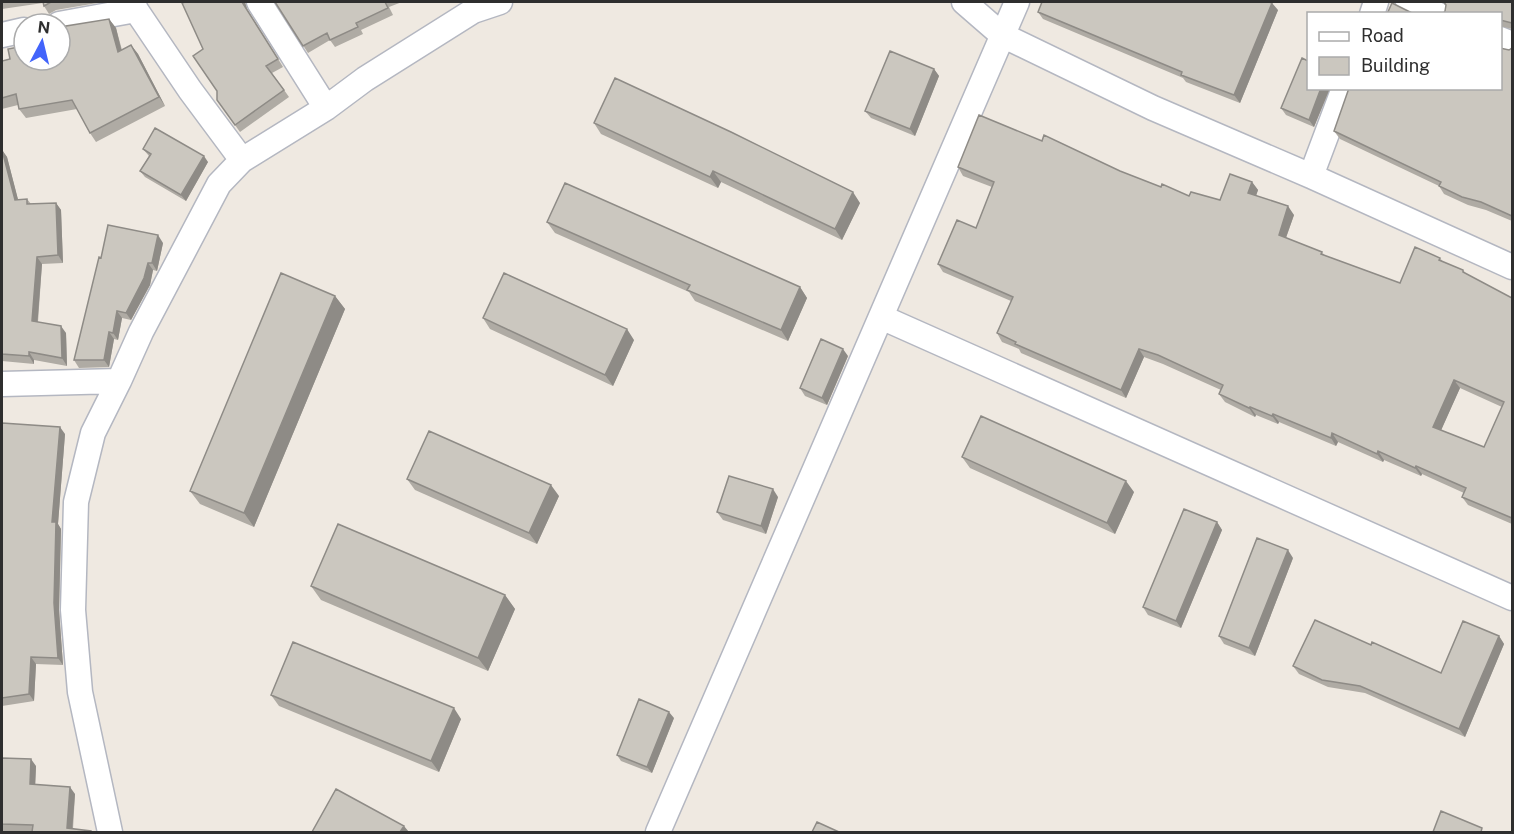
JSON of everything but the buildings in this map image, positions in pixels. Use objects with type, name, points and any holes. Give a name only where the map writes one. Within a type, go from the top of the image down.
[{"type":"street","points":[[259,2],[326,108]]},
{"type":"street","points":[[110,832],[80,692],[73,610],[76,502],[93,433],[141,332],[219,184],[242,160],[326,108],[471,6],[500,2]]},
{"type":"street","points":[[964,2],[1002,35],[1153,108],[1311,176],[1512,267]]},
{"type":"street","points":[[658,832],[1017,2]]},
{"type":"street","points":[[1408,2],[1432,12]]},
{"type":"street","points":[[72,21],[134,6],[190,90],[242,160]]},
{"type":"street","points":[[1311,176],[1343,90]]},
{"type":"street","points":[[881,317],[1512,598]]},
{"type":"street","points":[[2,384],[119,381]]}]
